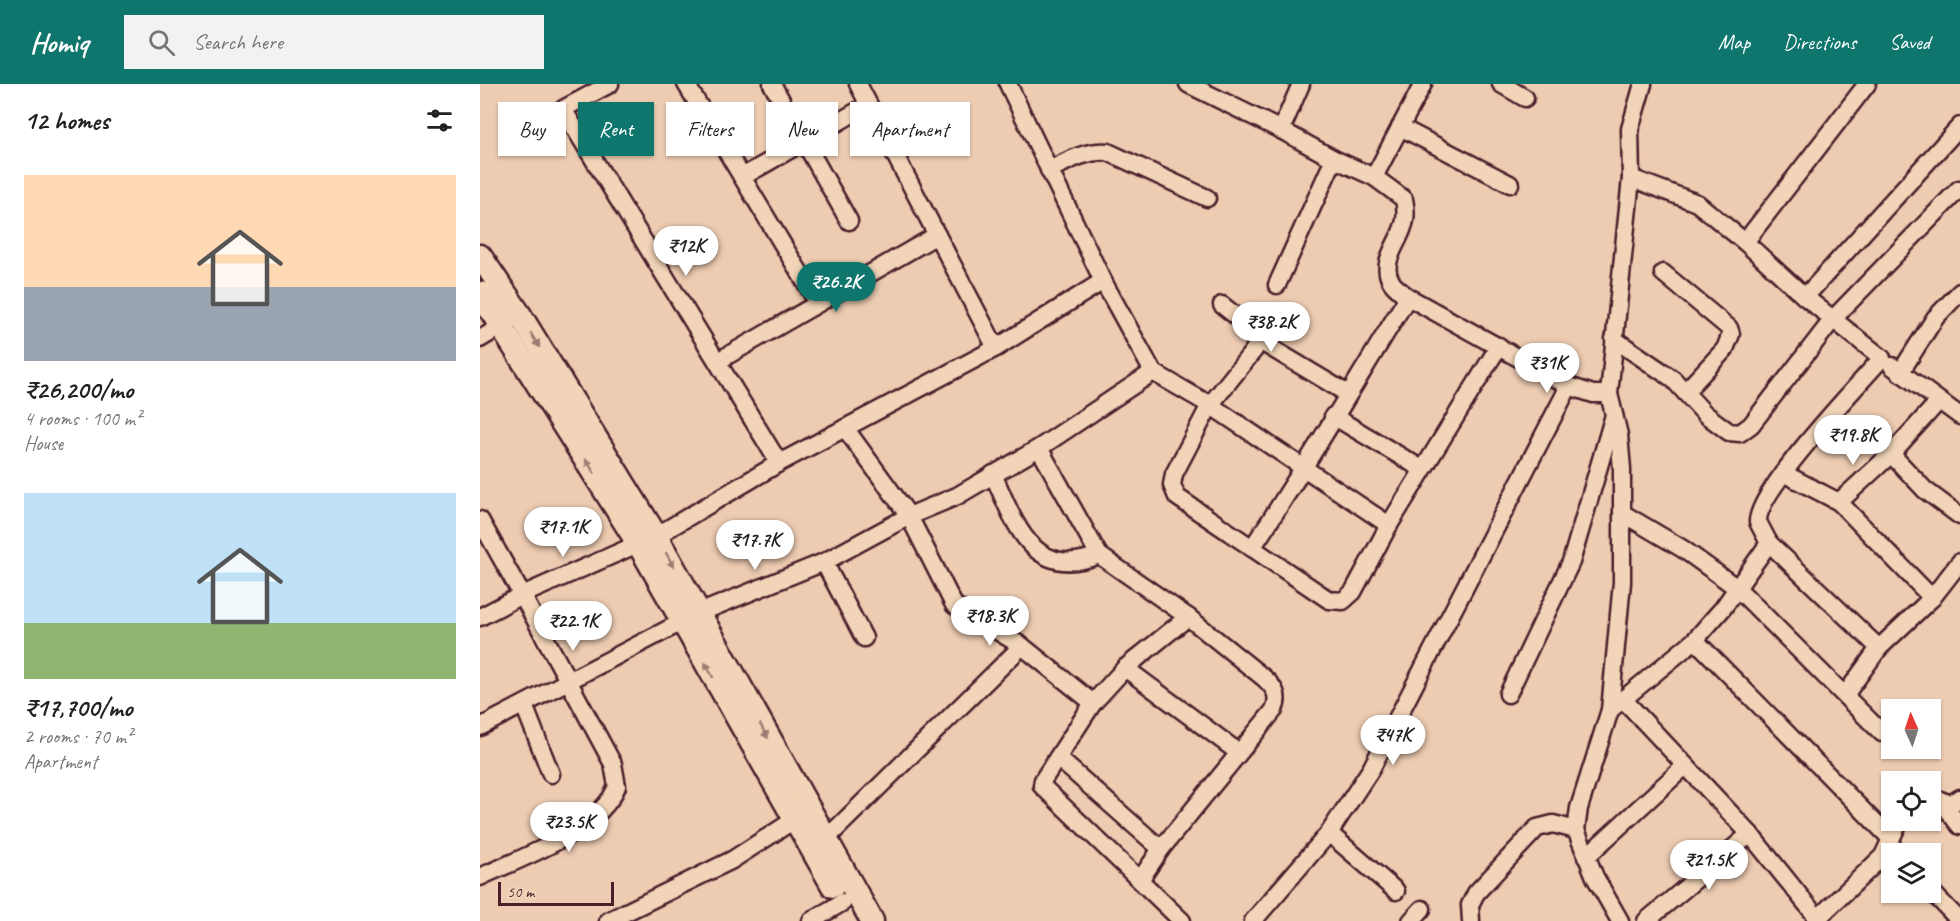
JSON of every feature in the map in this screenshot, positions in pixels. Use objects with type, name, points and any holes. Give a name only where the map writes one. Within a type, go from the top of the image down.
[{"type":"street","points":[[610,84],[563,109],[779,463]]},
{"type":"street","points":[[686,84],[818,303]]},
{"type":"street","points":[[772,84],[782,102]]},
{"type":"street","points":[[858,84],[867,102]]},
{"type":"street","points":[[1008,84],[1103,281],[1153,372],[1210,405],[1389,525]]},
{"type":"street","points":[[1188,84],[1374,177],[1404,200],[1406,212],[1404,226],[1389,258],[1387,272],[1391,282],[1408,297],[1569,386],[1593,394],[1609,394]]},
{"type":"street","points":[[1281,130],[1301,84]]},
{"type":"street","points":[[1374,177],[1423,84]]},
{"type":"street","points":[[1501,84],[1525,98]]},
{"type":"street","points":[[1614,918],[1576,830],[1579,808],[1617,705],[1622,513],[1619,435],[1609,394],[1631,178],[1630,129],[1643,84]]},
{"type":"street","points":[[1745,242],[1867,84]]},
{"type":"street","points":[[1805,297],[1960,126]]},
{"type":"street","points":[[1400,127],[1510,184]]},
{"type":"street","points":[[1049,170],[1083,154],[1096,151],[1108,152],[1207,198]]},
{"type":"street","points":[[742,177],[778,156]]},
{"type":"street","points":[[812,156],[849,221]]},
{"type":"street","points":[[895,156],[996,348]]},
{"type":"street","points":[[1277,285],[1334,159]]},
{"type":"street","points":[[1631,178],[1697,204],[1745,242],[1833,320],[1900,373],[1960,416]]},
{"type":"street","points":[[1614,339],[1673,379],[1705,414],[1729,432],[1740,433],[1751,425],[1833,320],[1959,189]]},
{"type":"street","points":[[718,361],[937,235]]},
{"type":"street","points":[[480,256],[511,320],[647,539],[872,921]]},
{"type":"street","points":[[1663,273],[1729,328],[1731,334],[1725,349],[1685,392]]},
{"type":"street","points":[[480,617],[522,595],[647,539],[779,463],[996,348],[1103,281]]},
{"type":"street","points":[[1900,373],[1935,318],[1960,292]]},
{"type":"street","points":[[480,293],[511,320]]},
{"type":"street","points":[[1252,549],[1305,469],[1333,416],[1408,297]]},
{"type":"street","points":[[1222,305],[1254,330],[1258,340],[1348,394]]},
{"type":"street","points":[[480,339],[511,320]]},
{"type":"street","points":[[1258,340],[1254,350],[1210,405],[1174,474],[1172,485],[1177,497],[1252,549],[1329,600],[1343,601],[1353,592],[1422,469],[1499,346]]},
{"type":"street","points":[[1879,648],[1769,543],[1758,522],[1757,515],[1784,473],[1882,358]]},
{"type":"street","points":[[480,727],[691,617],[824,562],[909,516],[957,495],[1039,448],[1153,372]]},
{"type":"street","points":[[1253,921],[1329,833],[1371,769],[1569,386]]},
{"type":"street","points":[[1839,502],[1891,454],[1939,401]]},
{"type":"street","points":[[1508,694],[1571,562],[1614,414]]},
{"type":"street","points":[[1333,416],[1422,469]]},
{"type":"street","points":[[845,428],[909,516],[954,605],[1022,646],[1093,703]]},
{"type":"street","points":[[1039,448],[1099,555],[1188,617],[1264,678],[1276,694],[1274,710],[1161,849],[1140,880]]},
{"type":"street","points":[[1891,454],[1925,490],[1960,516]]},
{"type":"street","points":[[1784,473],[1839,502],[1932,598]]},
{"type":"street","points":[[993,474],[1014,520],[1030,546],[1045,558],[1081,562],[1099,555]]},
{"type":"street","points":[[1622,513],[1683,549],[1737,588],[1881,732]]},
{"type":"street","points":[[480,520],[570,681],[613,764],[617,786],[614,793],[594,816],[567,835],[480,877]]},
{"type":"street","points":[[1617,705],[1695,640],[1737,588],[1769,543]]},
{"type":"street","points":[[824,562],[864,638]]},
{"type":"street","points":[[1845,695],[1879,648],[1932,598],[1958,569]]},
{"type":"street","points":[[691,617],[794,820],[848,912],[811,921]]},
{"type":"street","points":[[1182,921],[1043,789],[1043,780],[1093,703],[1125,668],[1188,617]]},
{"type":"street","points":[[1695,640],[1889,843]]},
{"type":"street","points":[[825,840],[1022,646]]},
{"type":"street","points":[[1125,668],[1238,752]]},
{"type":"street","points":[[524,705],[551,774]]},
{"type":"street","points":[[1617,705],[1685,766],[1750,834],[1818,920],[1881,858]]},
{"type":"street","points":[[1058,758],[1161,849]]},
{"type":"street","points":[[1586,857],[1685,766]]},
{"type":"street","points":[[1941,801],[1952,804],[1960,798]]},
{"type":"street","points":[[1941,805],[1960,826]]},
{"type":"street","points":[[608,921],[732,860],[794,820]]},
{"type":"street","points":[[1471,921],[1470,905],[1476,893],[1537,828],[1553,824],[1576,830]]},
{"type":"street","points":[[1329,833],[1396,891]]},
{"type":"street","points":[[1646,921],[1750,834]]},
{"type":"street","points":[[1941,901],[1960,921]]}]
